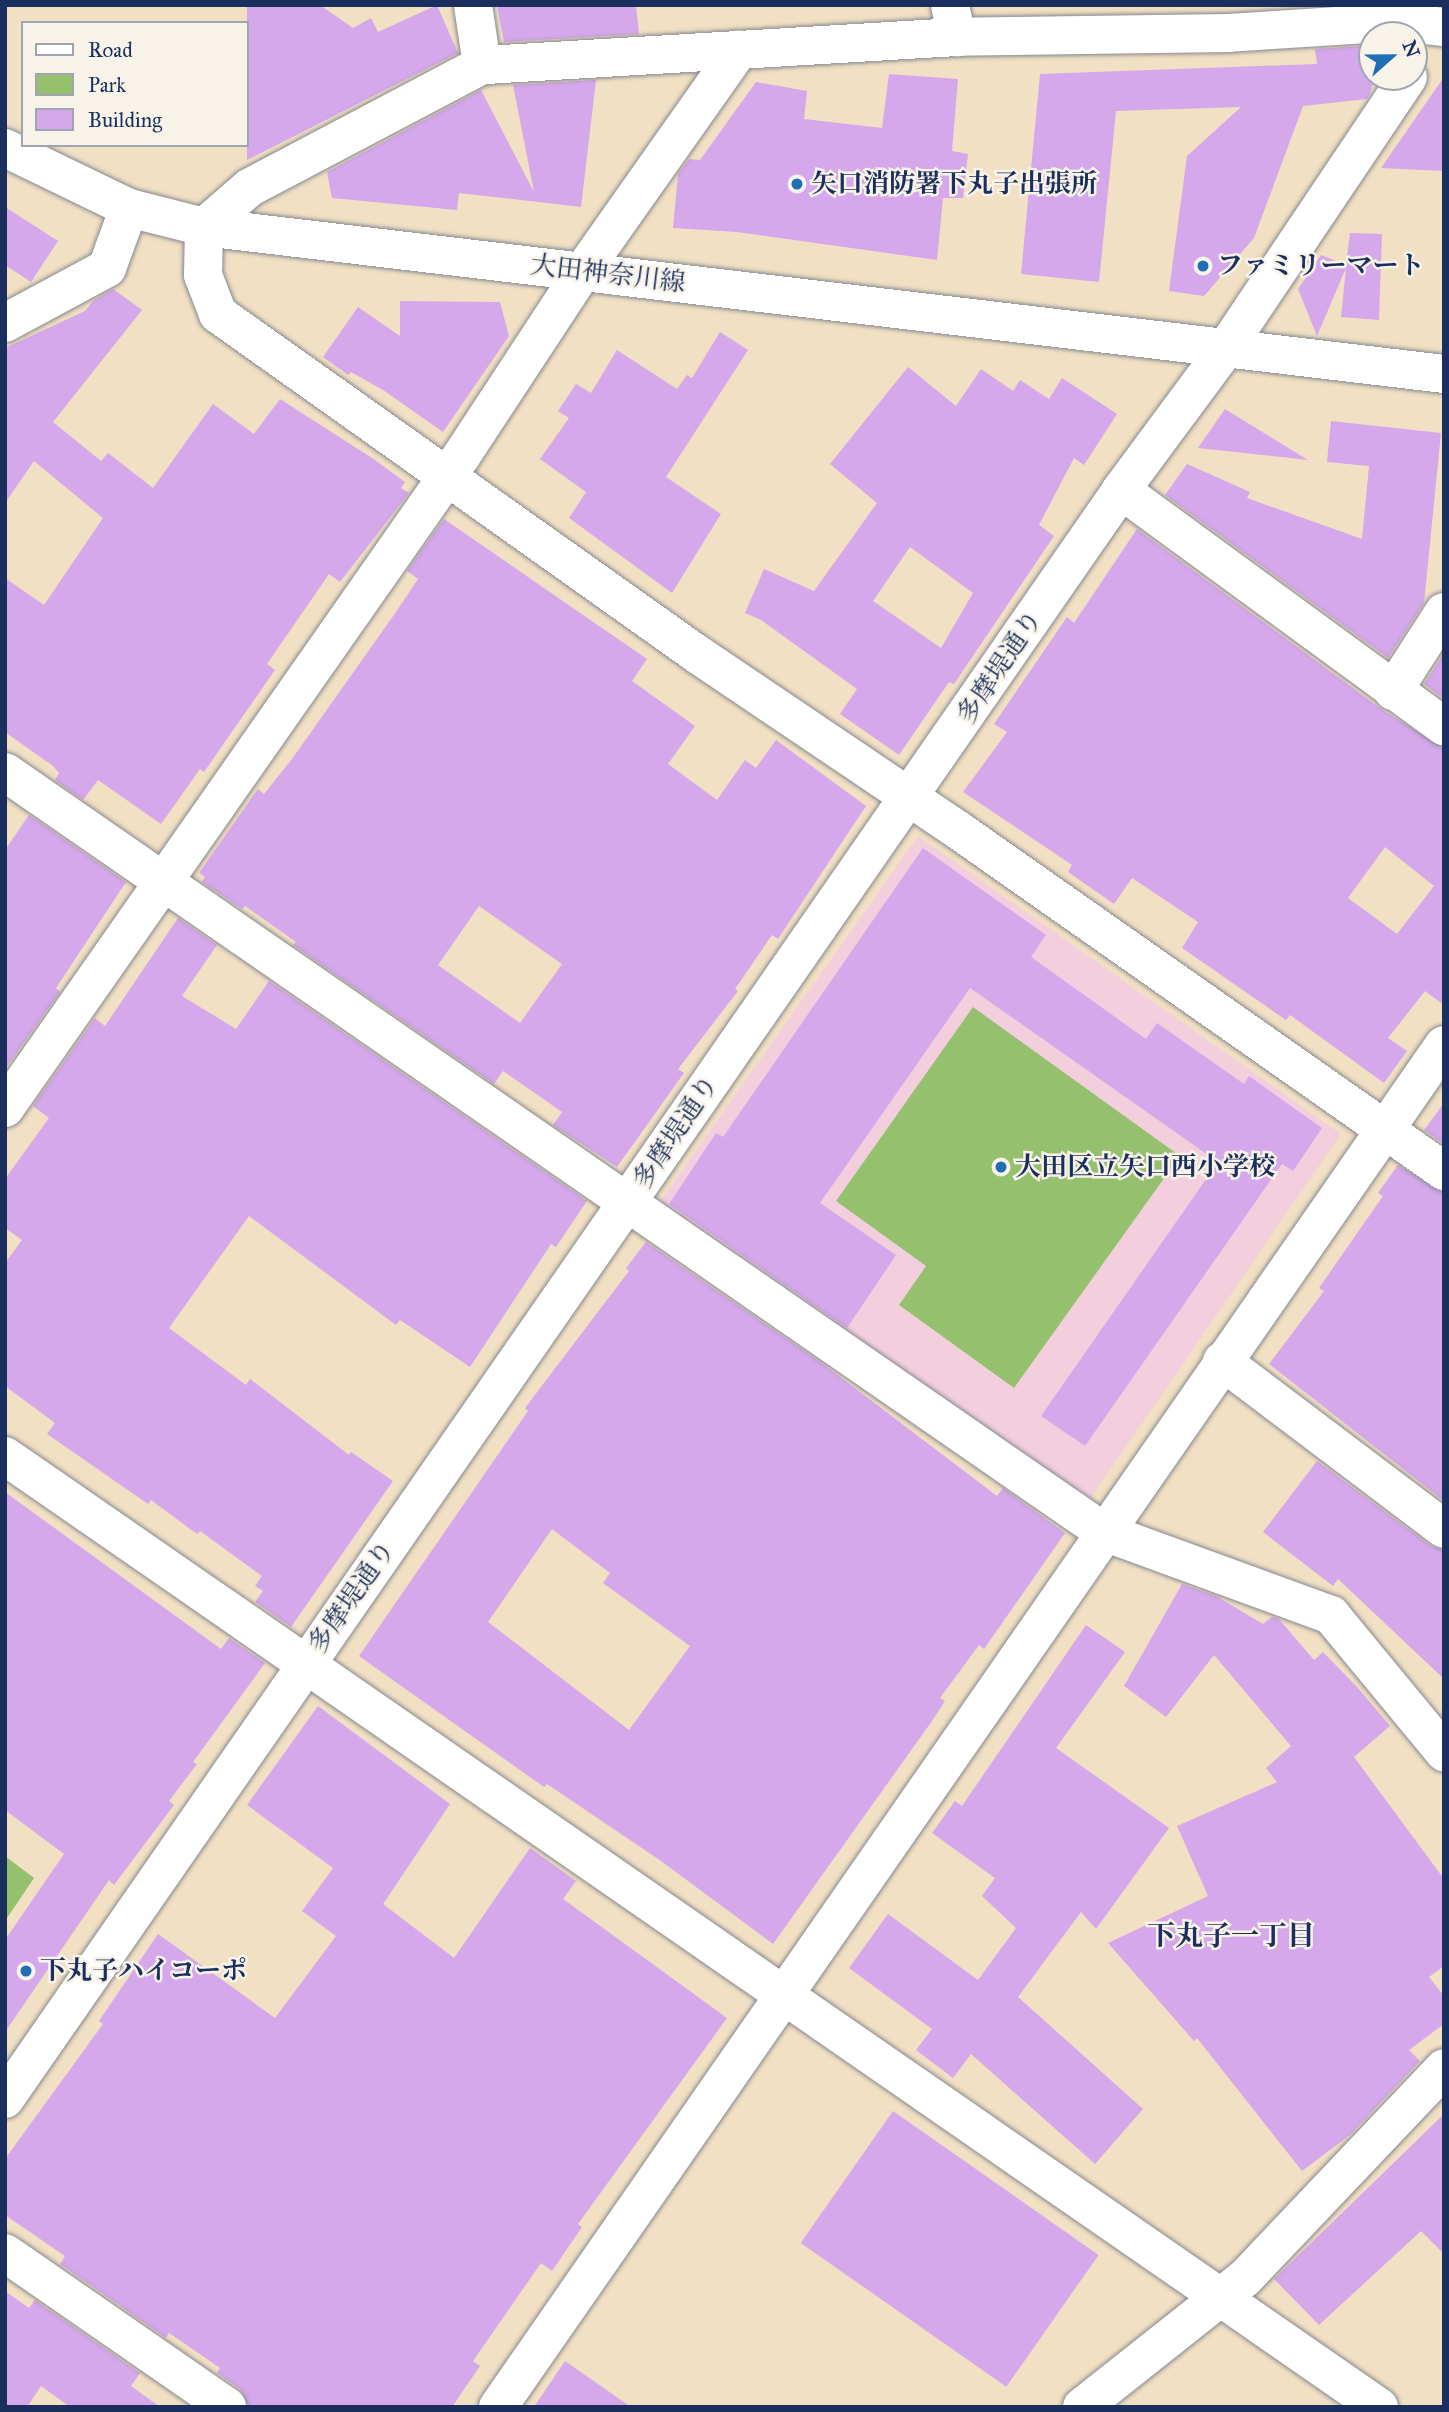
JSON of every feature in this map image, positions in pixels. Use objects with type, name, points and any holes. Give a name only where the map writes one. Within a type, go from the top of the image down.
[{"type":"street","points":[[473,5],[482,65]]},
{"type":"street","points":[[1428,47],[1442,27],[1368,14],[1230,33],[954,21],[739,50],[482,65],[271,175],[204,227],[203,275],[218,314],[1381,1130],[1444,1171]]},
{"type":"street","points":[[5,1108],[161,881],[447,477],[583,271],[739,50]]},
{"type":"street","name":"多摩堤通り","points":[[5,2099],[304,1664],[910,799],[1121,490],[1226,348],[1399,91]]},
{"type":"street","name":"大田神奈川線","points":[[5,148],[128,208],[204,227],[1226,348]]},
{"type":"street","points":[[5,323],[107,268],[128,208]]},
{"type":"street","points":[[1226,348],[1444,374]]},
{"type":"street","points":[[1121,490],[1444,726]]},
{"type":"street","points":[[1393,691],[1444,612]]},
{"type":"street","points":[[5,772],[1104,1532],[1331,1615],[1444,1752]]},
{"type":"street","points":[[498,2407],[781,1993],[1381,1130],[1444,1045]]},
{"type":"street","points":[[1222,1361],[1444,1530]]},
{"type":"street","points":[[5,1456],[1378,2407]]},
{"type":"street","points":[[1082,2407],[1222,2297],[1444,2068]]},
{"type":"street","points":[[5,2253],[227,2407]]},
{"type":"shaded area","name":"大田区立矢口西小学校","points":[[918,836],[1341,1134],[1090,1499],[664,1211],[661,1200]]},
{"type":"green space","points":[[973,1007],[1180,1156],[1014,1388],[899,1305],[926,1266],[836,1201]]},
{"type":"green space","points":[[5,1856],[34,1878],[5,1921]]},
{"type":"building","points":[[247,5],[320,5],[353,28],[371,18],[378,32],[437,5],[458,53],[247,160]]},
{"type":"building","points":[[497,5],[636,5],[639,34],[504,42]]},
{"type":"building","points":[[1358,46],[1358,91],[1371,91],[1370,94],[1367,99],[1303,106],[1254,238],[1204,296],[1169,291],[1187,156],[1241,107],[1116,111],[1099,282],[1021,274],[1040,74],[1317,64],[1315,49]]},
{"type":"building","points":[[889,74],[958,79],[952,151],[968,154],[963,198],[943,198],[937,260],[737,232],[673,228],[678,174],[689,159],[700,160],[756,82],[807,91],[804,119],[882,128]]},
{"type":"building","points":[[1444,77],[1444,171],[1381,168]]},
{"type":"building","points":[[596,80],[581,207],[459,193],[457,210],[332,198],[327,172],[481,90],[534,192],[513,85]]},
{"type":"building","points":[[5,207],[58,241],[31,282],[5,265]]},
{"type":"building","points":[[1350,233],[1382,234],[1379,320],[1341,317],[1346,268],[1317,336],[1298,289],[1321,255],[1346,265]]},
{"type":"building","points":[[113,289],[142,310],[53,422],[101,461],[108,453],[153,488],[213,404],[254,434],[280,399],[375,460],[405,482],[401,488],[409,493],[340,582],[329,574],[267,664],[275,670],[204,772],[200,769],[161,824],[98,780],[83,800],[55,780],[59,773],[53,766],[5,732],[5,578],[44,605],[103,518],[34,461],[5,503],[5,348],[85,311],[93,301]]},
{"type":"building","points":[[400,301],[500,302],[509,336],[443,432],[383,390],[351,372],[348,375],[323,357],[358,307],[400,336]]},
{"type":"building","points":[[720,332],[748,350],[666,477],[721,514],[672,593],[569,518],[586,492],[540,459],[569,418],[558,411],[576,384],[591,393],[617,350],[677,389],[687,375],[692,378]]},
{"type":"building","points":[[908,367],[956,406],[981,369],[1013,391],[1020,380],[1049,399],[1062,378],[1117,414],[1084,465],[1074,458],[1039,525],[1054,536],[954,684],[949,682],[899,755],[840,714],[857,689],[761,620],[745,613],[764,569],[814,591],[877,503],[830,464]],"holes":[[[910,547],[973,593],[941,648],[873,601]]]},
{"type":"building","points":[[1225,409],[1308,460],[1198,448]]},
{"type":"building","points":[[1331,421],[1441,433],[1424,603],[1388,658],[1165,495],[1187,464],[1250,492],[1247,498],[1362,539],[1369,466],[1327,462]]},
{"type":"building","points":[[444,519],[647,659],[632,681],[695,726],[668,764],[717,800],[745,760],[756,768],[776,740],[866,806],[778,939],[772,935],[735,989],[738,991],[678,1069],[684,1073],[617,1167],[553,1125],[562,1112],[503,1071],[494,1084],[293,945],[296,942],[245,906],[242,909],[202,882],[205,877],[199,873],[258,789],[264,794],[292,759],[418,579],[407,571]],"holes":[[[479,906],[562,964],[520,1023],[438,965]]]},
{"type":"building","points":[[1137,529],[1381,709],[1444,748],[1444,1005],[1425,991],[1388,1038],[1407,1051],[1384,1083],[1290,1015],[1286,1020],[1182,948],[1198,922],[1132,878],[1114,904],[1068,872],[1072,865],[963,792],[1007,732],[994,724],[1067,617],[1074,623]],"holes":[[[1385,847],[1434,886],[1397,934],[1348,898]]]},
{"type":"building","points":[[1444,653],[1444,699],[1424,684]]},
{"type":"building","points":[[29,815],[126,882],[56,988],[60,992],[5,1069],[5,850]]},
{"type":"building","points":[[923,848],[1046,935],[1031,957],[1146,1039],[1157,1023],[1244,1084],[1249,1076],[1322,1128],[1293,1171],[1282,1164],[1085,1446],[1041,1416],[1218,1162],[970,988],[820,1203],[896,1255],[847,1328],[669,1204],[716,1133],[723,1137]]},
{"type":"building","points":[[178,918],[217,945],[182,996],[236,1029],[269,981],[587,1201],[556,1247],[551,1244],[470,1367],[400,1320],[396,1325],[249,1216],[169,1328],[246,1385],[250,1379],[349,1455],[351,1452],[393,1481],[291,1627],[255,1602],[263,1591],[255,1586],[262,1576],[200,1531],[197,1534],[151,1500],[148,1504],[47,1434],[55,1423],[5,1386],[5,1263],[22,1240],[5,1228],[5,1179],[49,1118],[33,1106],[95,1018],[105,1026]]},
{"type":"building","points":[[1444,1103],[1444,1144],[1424,1130]]},
{"type":"building","points":[[1398,1165],[1444,1193],[1444,1501],[1269,1364],[1324,1291],[1319,1288],[1383,1196],[1378,1193]]},
{"type":"building","points":[[646,1242],[823,1364],[997,1496],[1003,1488],[1065,1533],[984,1649],[979,1645],[940,1698],[945,1701],[932,1721],[773,1944],[661,1861],[547,1784],[544,1787],[359,1656],[528,1411],[525,1408],[629,1271],[626,1268]],"holes":[[[552,1529],[610,1573],[603,1583],[690,1646],[629,1730],[488,1622]]]},
{"type":"building","points":[[1317,1461],[1431,1546],[1444,1550],[1444,1679],[1338,1579],[1333,1586],[1263,1532]]},
{"type":"building","points":[[5,1492],[221,1649],[229,1638],[265,1663],[193,1762],[197,1764],[169,1801],[174,1805],[114,1885],[109,1880],[5,2032],[5,1940],[64,1854],[5,1810]]},
{"type":"building","points":[[1182,1584],[1216,1596],[1263,1624],[1272,1617],[1279,1619],[1314,1660],[1323,1652],[1358,1688],[1390,1726],[1354,1757],[1444,1879],[1444,1966],[1429,1977],[1444,1996],[1444,2024],[1409,2050],[1420,2061],[1350,2135],[1302,2171],[1197,2038],[1194,2041],[1108,1943],[1208,1896],[1177,1826],[1277,1782],[1266,1768],[1291,1746],[1214,1655],[1166,1717],[1124,1686]]},
{"type":"building","points":[[1086,1625],[1125,1652],[1056,1748],[1169,1828],[1096,1929],[1081,1912],[1018,1997],[1143,2109],[1095,2164],[971,2054],[953,2078],[916,2050],[932,2029],[849,1968],[888,1914],[978,1980],[1016,1928],[982,1896],[995,1878],[932,1833],[955,1801],[962,1806]]},
{"type":"building","points":[[318,1706],[450,1804],[383,1904],[454,1958],[530,1848],[576,1881],[563,1899],[727,2018],[578,2224],[582,2227],[552,2271],[541,2263],[473,2361],[480,2366],[452,2407],[249,2407],[240,2389],[217,2373],[220,2368],[169,2333],[166,2338],[60,2264],[65,2256],[5,2215],[5,2159],[103,2024],[99,2021],[158,1934],[275,2018],[336,1936],[302,1911],[333,1868],[247,1805]]},
{"type":"building","points":[[893,2111],[1099,2255],[1006,2387],[801,2243]]},
{"type":"building","points":[[1444,2114],[1444,2254],[1421,2231],[1319,2325],[1274,2279]]},
{"type":"building","points":[[5,2291],[29,2308],[35,2300],[140,2373],[131,2386],[160,2407],[70,2407],[41,2386],[27,2407],[5,2407]]},
{"type":"building","points":[[565,2361],[631,2407],[534,2407]]},
{"type":"place","name":"矢口消防署下丸子出張所","points":[[797,184]]},
{"type":"place","name":"ファミリーマート","points":[[1203,266]]},
{"type":"place","name":"大田区立矢口西小学校","points":[[1001,1167]]},
{"type":"place","name":"下丸子ハイコーポ","points":[[26,1971]]},
{"type":"district","name":"下丸子一丁目","points":[[1231,1936]]}]
